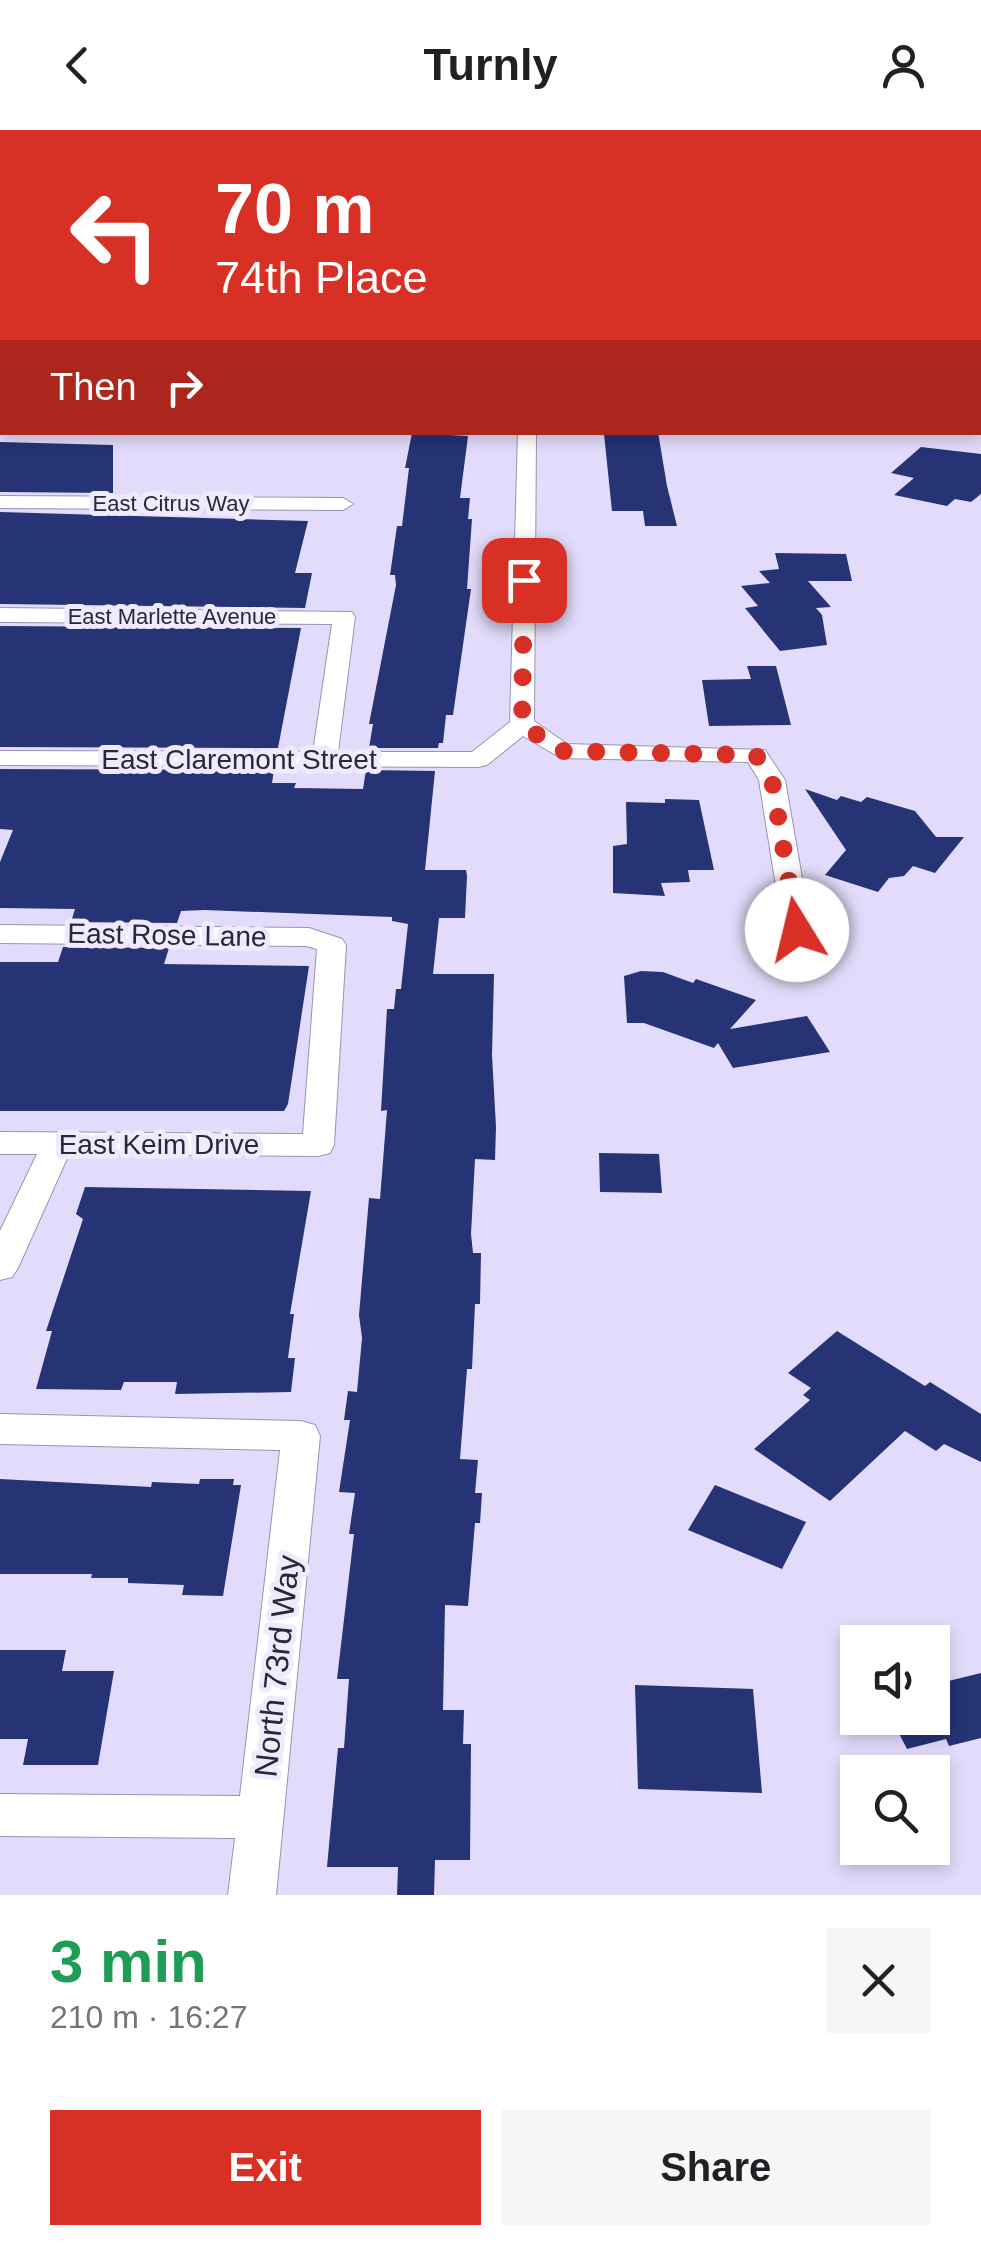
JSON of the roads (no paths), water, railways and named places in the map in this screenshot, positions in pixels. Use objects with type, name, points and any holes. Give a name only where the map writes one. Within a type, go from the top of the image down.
[{"type":"street","points":[[527,435],[522,724],[560,751],[756,755],[772,780],[797,930]]},
{"type":"street","name":"East Citrus Way","points":[[0,502],[343,504]]},
{"type":"street","name":"East Marlette Avenue","points":[[0,615],[344,617],[324,760]]},
{"type":"street","name":"East Claremont Street","points":[[0,758],[478,760],[522,724]]},
{"type":"street","name":"East Rose Lane","points":[[0,934],[309,937],[332,945],[318,1144]]},
{"type":"street","name":"East Keim Drive","points":[[0,1143],[318,1144]]},
{"type":"street","points":[[0,1268],[58,1143]]},
{"type":"street","name":"North 73rd Way","points":[[0,1429],[300,1436],[252,1895]]},
{"type":"street","points":[[0,1815],[261,1817]]}]
